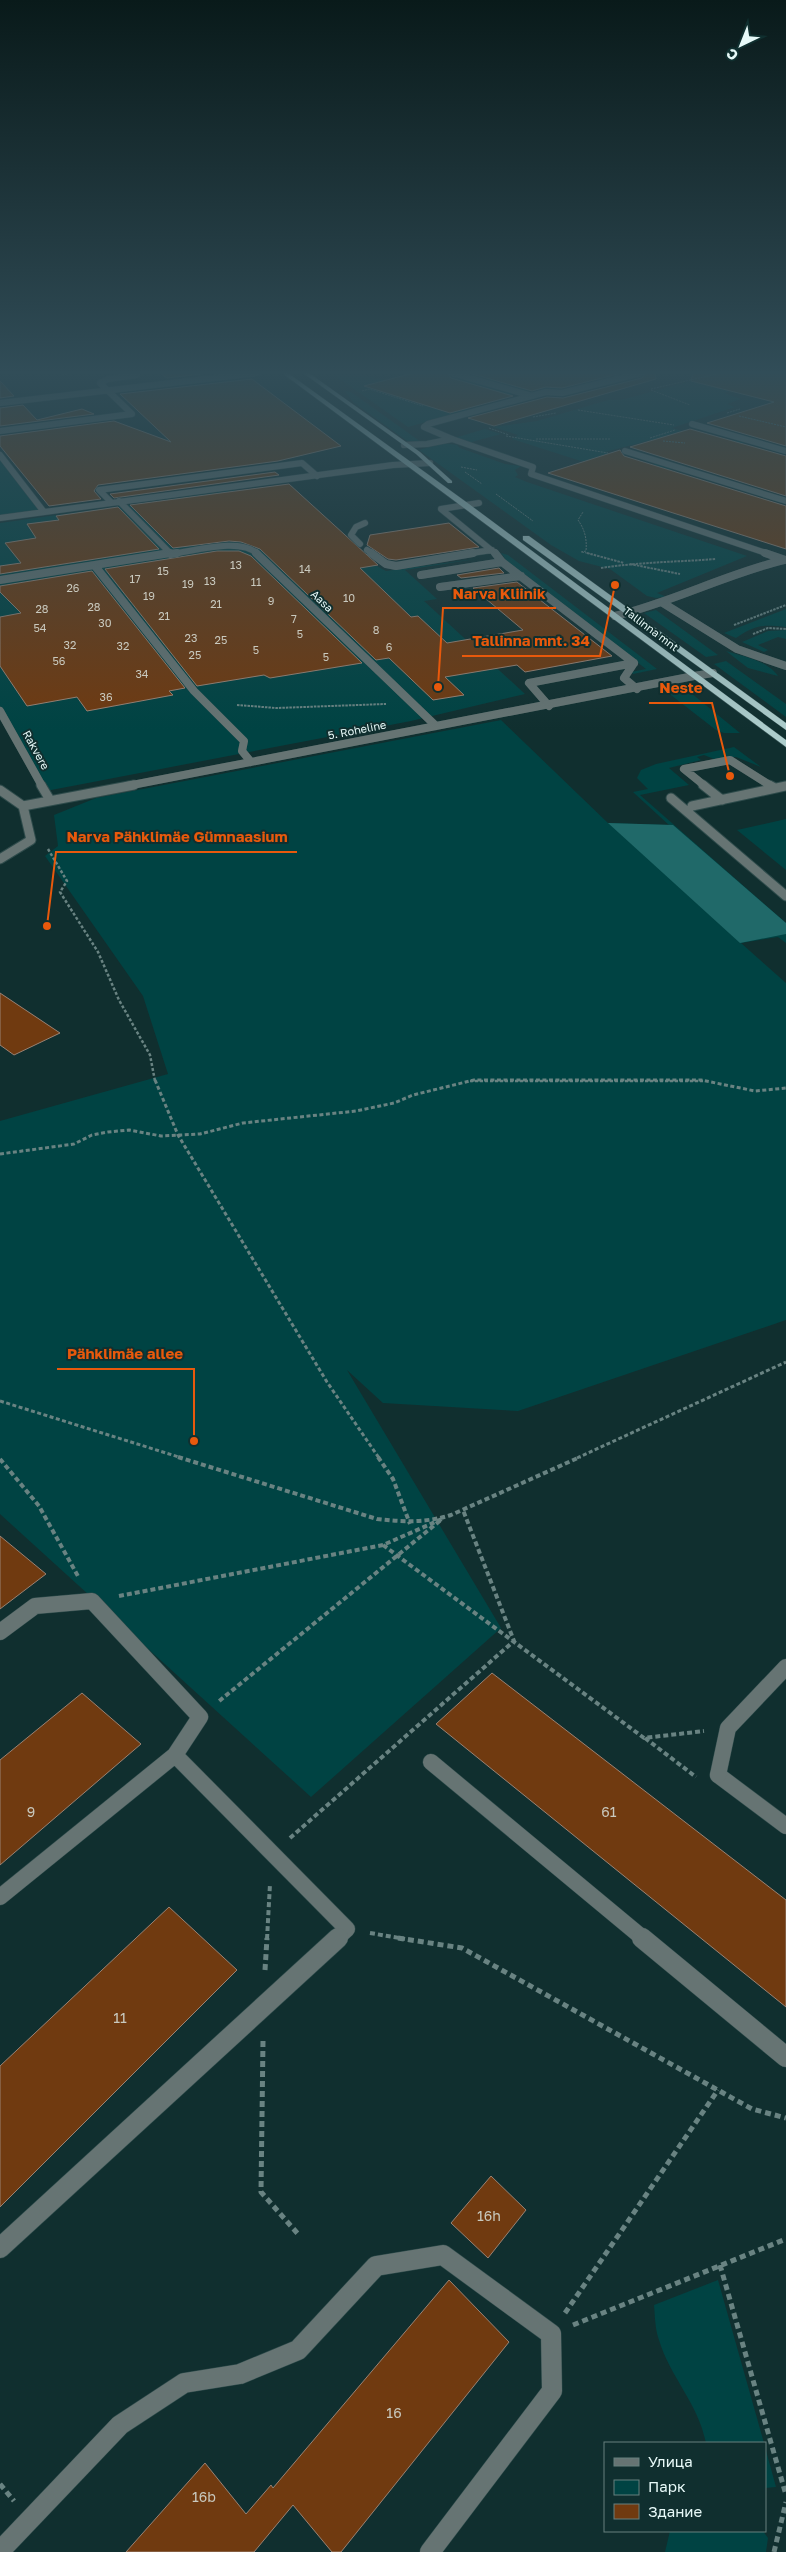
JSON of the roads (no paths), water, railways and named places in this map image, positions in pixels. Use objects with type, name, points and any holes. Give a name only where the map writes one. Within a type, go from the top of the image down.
[{"type":"highway","name":"Tallinna mnt","points":[[449,492],[786,744]]},
{"type":"highway","points":[[464,492],[494,514]]},
{"type":"highway","name":"Tallinna mnt","points":[[518,531],[786,727]]},
{"type":"street","points":[[29,492],[44,512]]},
{"type":"street","points":[[101,492],[111,502]]},
{"type":"street","points":[[0,518],[189,492]]},
{"type":"street","points":[[585,492],[786,560]]},
{"type":"street","points":[[757,492],[786,501]]},
{"type":"street","points":[[119,501],[171,554]]},
{"type":"street","points":[[479,503],[441,510],[492,550],[502,562],[634,663]]},
{"type":"street","points":[[360,544],[351,535],[356,526],[365,523]]},
{"type":"street","name":"Aasa","points":[[0,580],[239,545],[252,548],[436,726]]},
{"type":"street","points":[[367,550],[386,564],[396,566],[492,550]]},
{"type":"street","points":[[615,616],[663,602],[752,567],[786,560]]},
{"type":"street","points":[[421,575],[502,562]]},
{"type":"street","points":[[95,566],[194,691],[244,741],[242,751],[251,762]]},
{"type":"street","points":[[440,587],[521,576]]},
{"type":"street","points":[[663,602],[737,649],[786,666]]},
{"type":"street","points":[[634,663],[624,678],[637,689]]},
{"type":"street","points":[[549,706],[529,683],[634,663]]},
{"type":"street","name":"5. Roheline","points":[[23,806],[713,673]]},
{"type":"street","name":"Rakvere","points":[[0,711],[50,800]]},
{"type":"street","points":[[722,800],[684,769],[730,760],[775,788]]},
{"type":"street","points":[[692,806],[786,786]]},
{"type":"street","points":[[0,790],[23,806],[31,840],[0,859]]},
{"type":"street","points":[[671,798],[786,896]]},
{"type":"street","points":[[0,1632],[35,1606],[92,1601],[200,1717],[175,1755],[0,1897]]},
{"type":"street","points":[[786,1667],[728,1728],[718,1775],[786,1826]]},
{"type":"street","points":[[0,2248],[347,1930],[175,1755]]},
{"type":"street","points":[[431,1762],[786,2057]]},
{"type":"street","points":[[0,2551],[120,2425],[184,2382],[240,2374],[298,2350],[376,2266],[443,2255],[551,2334],[552,2391],[430,2552]]},
{"type":"place","name":"Tallinna mnt. 34","points":[[615,585]]},
{"type":"place","name":"Narva Kliinik","points":[[438,687]]},
{"type":"place","name":"Neste","points":[[730,776]]},
{"type":"place","name":"Narva Pähklimäe Gümnaasium","points":[[47,926]]},
{"type":"place","name":"Pähklimäe allee","points":[[194,1441]]}]
